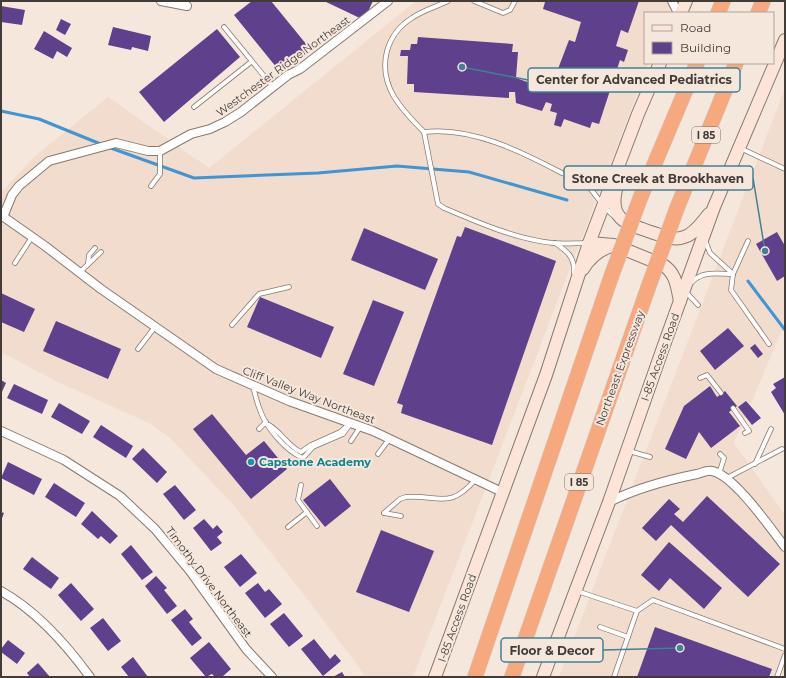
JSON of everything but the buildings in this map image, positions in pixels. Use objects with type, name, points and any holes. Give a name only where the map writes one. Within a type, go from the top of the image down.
[{"type":"highway","points":[[718,12],[723,1]]},
{"type":"highway","points":[[758,12],[763,1]]},
{"type":"highway","points":[[475,677],[611,277],[641,196],[697,64]]},
{"type":"highway","name":"Northeast Expressway","points":[[512,677],[677,208],[736,64]]},
{"type":"main road","points":[[681,12],[686,1]]},
{"type":"main road","name":"I-85 Access Road","points":[[543,677],[575,590],[610,502],[714,207],[785,40]]},
{"type":"main road","name":"I-85 Access Road","points":[[435,677],[546,375],[574,285],[589,243],[638,114],[660,64]]},
{"type":"main road","points":[[638,114],[614,196],[614,206],[620,218],[627,224],[672,239],[684,238],[695,231],[714,207]]},
{"type":"main road","points":[[589,243],[614,244],[670,269],[675,276],[680,301]]},
{"type":"main road","points":[[574,285],[593,256],[602,249],[614,244]]},
{"type":"street","points":[[161,1],[186,6]]},
{"type":"street","name":"Westchester Ridge Northeast","points":[[160,151],[191,134],[225,122],[288,75],[300,70],[388,1]]},
{"type":"street","points":[[672,1],[678,12]]},
{"type":"street","points":[[2,216],[12,196],[35,171],[49,161],[116,143],[148,151],[160,151]]},
{"type":"street","name":"Cliff Valley Way Northeast","points":[[2,216],[32,236],[155,327],[216,369],[253,386],[390,438],[502,492]]},
{"type":"street","name":"Timothy Drive Northeast","points":[[1,431],[64,460],[120,496],[155,529],[190,571],[246,649],[272,677]]},
{"type":"street","points":[[610,502],[625,494],[675,478],[711,471],[727,478],[743,494],[785,547]]},
{"type":"street","points":[[1,591],[23,604],[44,623],[76,658],[90,677]]},
{"type":"lane","points":[[448,1],[420,13],[400,27],[392,40],[385,59],[385,73],[388,86],[394,98],[424,132],[438,204],[446,209],[508,234],[554,243],[589,243]]},
{"type":"lane","points":[[474,1],[503,13],[510,10],[515,1]]},
{"type":"lane","points":[[224,27],[251,62],[273,87]]},
{"type":"lane","points":[[194,107],[251,62]]},
{"type":"lane","points":[[424,132],[440,130],[455,131],[508,147],[537,158],[585,183],[612,215],[620,218]]},
{"type":"lane","points":[[740,148],[785,169]]},
{"type":"lane","points":[[151,186],[160,174],[160,151]]},
{"type":"lane","points":[[585,183],[603,176],[619,164]]},
{"type":"lane","points":[[704,235],[710,254],[733,274]]},
{"type":"lane","points":[[15,264],[32,236]]},
{"type":"lane","points":[[748,241],[733,274],[730,290],[769,344]]},
{"type":"lane","points":[[554,243],[565,250],[573,258],[574,285]]},
{"type":"lane","points":[[88,264],[89,255],[95,248]]},
{"type":"lane","points":[[80,272],[101,252]]},
{"type":"lane","points":[[698,305],[684,290],[700,275],[708,273],[733,274]]},
{"type":"lane","points":[[232,324],[259,294],[289,287]]},
{"type":"lane","points":[[138,350],[155,327]]},
{"type":"lane","points":[[700,378],[707,375],[721,394]]},
{"type":"lane","points":[[253,386],[260,411],[266,422],[295,454],[303,458],[313,448],[343,434],[351,423]]},
{"type":"lane","points":[[733,408],[749,431],[746,433]]},
{"type":"lane","points":[[259,429],[266,422]]},
{"type":"lane","points":[[351,441],[361,426]]},
{"type":"lane","points":[[755,464],[772,429]]},
{"type":"lane","points":[[378,454],[390,438]]},
{"type":"lane","points":[[727,478],[782,449]]},
{"type":"lane","points":[[627,451],[650,457]]},
{"type":"lane","points":[[718,474],[724,458],[720,454]]},
{"type":"lane","points":[[401,516],[384,513],[400,499],[454,498],[466,490],[476,479]]},
{"type":"lane","points":[[301,485],[298,500],[318,526]]},
{"type":"lane","points":[[288,527],[307,512]]},
{"type":"lane","points":[[575,590],[637,611]]},
{"type":"lane","points":[[614,677],[637,611],[653,600],[785,649]]},
{"type":"lane","points":[[600,627],[628,637]]},
{"type":"lane","points":[[778,677],[785,655]]},
{"type":"shaded area","points":[[416,1],[675,1],[670,12],[644,12],[644,64],[649,64],[413,677],[364,677],[361,670],[308,600],[231,502],[170,438],[151,424],[58,382],[1,352],[1,193],[34,157],[108,97],[209,168]]},
{"type":"shaded area","points":[[785,88],[785,323],[734,443],[785,515],[785,677],[559,677]]},
{"type":"waterway","points":[[1,111],[39,119],[103,145]]},
{"type":"waterway","points":[[108,147],[194,178],[318,173],[397,166],[469,172],[567,200]]},
{"type":"waterway","points":[[748,281],[785,330]]},
{"type":"place","name":"Center for Advanced Pediatrics","points":[[462,67]]},
{"type":"place","name":"Stone Creek at Brookhaven","points":[[765,251]]},
{"type":"place","name":"Capstone Academy","points":[[251,462]]},
{"type":"place","name":"Floor & Decor","points":[[680,648]]}]
